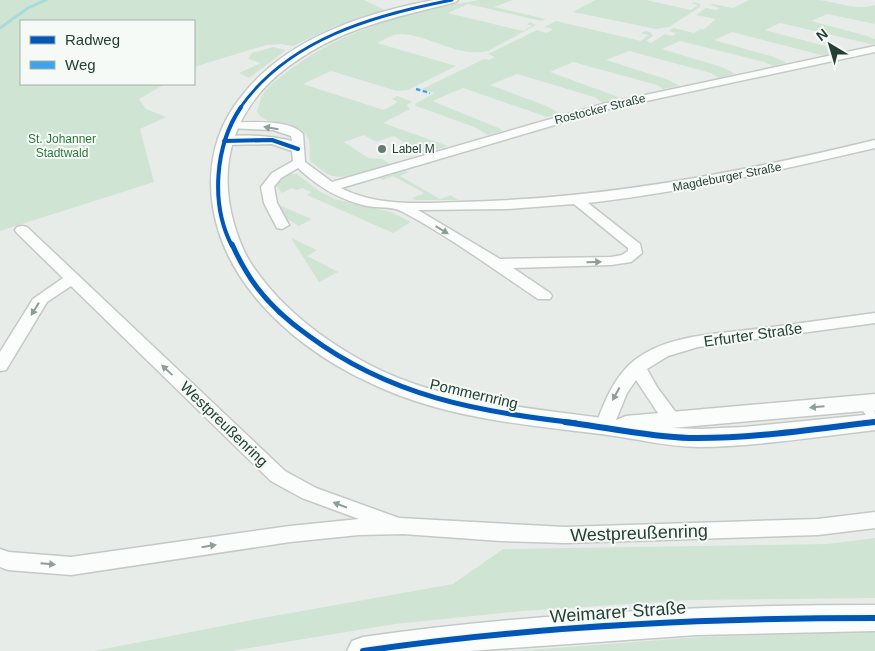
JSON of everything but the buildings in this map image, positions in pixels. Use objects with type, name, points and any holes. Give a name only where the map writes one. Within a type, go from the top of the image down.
[{"type":"street","points":[[282,225],[267,193],[267,186],[274,176],[299,163],[298,148],[290,143],[276,140],[227,134],[241,106],[263,80],[312,45],[371,20],[452,0]]},
{"type":"street","name":"Rostocker Straße","points":[[330,187],[607,106],[875,49]]},
{"type":"street","name":"Pommernring","points":[[227,134],[219,172],[219,199],[225,229],[248,275],[275,309],[304,334],[353,366],[394,385],[457,405],[529,419],[604,426],[673,438],[699,438],[873,410]]},
{"type":"street","name":"Magdeburger Straße","points":[[299,163],[330,187],[356,199],[400,205],[471,206],[578,201],[721,180],[875,144]]},
{"type":"street","points":[[497,264],[610,261],[626,259],[635,253],[635,247],[578,201]]},
{"type":"street","name":"Magdeburger Straße","points":[[400,205],[497,264],[544,296]]},
{"type":"street","name":"Westpreußenring","points":[[22,230],[278,476],[309,493],[403,526]]},
{"type":"street","points":[[0,366],[41,300],[72,279]]},
{"type":"street","name":"Erfurter Straße","points":[[604,426],[616,393],[637,367],[656,354],[678,346],[875,318]]},
{"type":"street","points":[[637,367],[650,390],[671,418]]},
{"type":"street","name":"Pommernring","points":[[604,426],[671,418],[873,410]]},
{"type":"street","name":"Westpreußenring","points":[[0,558],[8,561],[71,566],[290,534],[358,527],[403,526],[501,533],[565,535],[818,527],[875,520]]},
{"type":"street","name":"Weimarer Straße","points":[[363,651],[526,632],[697,621],[875,618]]},
{"type":"green space","name":"St. Johanner Stadtwald","points":[[0,0],[364,0],[385,10],[336,26],[293,46],[280,44],[266,45],[195,67],[195,20],[20,20],[20,85],[163,85],[139,99],[146,109],[166,117],[140,129],[154,182],[0,231]]},
{"type":"green space","points":[[479,0],[513,0],[494,7],[546,19],[541,21],[468,4],[448,13],[523,31],[532,26],[527,24],[530,22],[536,25],[488,51],[466,52],[424,38],[402,34],[392,36],[377,43],[456,66],[408,90],[397,91],[331,71],[303,84],[384,110],[398,102],[392,99],[397,96],[413,102],[406,105],[410,109],[383,123],[448,146],[423,154],[394,136],[376,142],[364,135],[344,142],[368,158],[382,159],[390,164],[353,175],[332,176],[310,161],[309,141],[300,129],[268,121],[257,112],[263,94],[274,82],[316,52],[337,41],[383,22],[406,15]]},
{"type":"green space","points":[[595,0],[646,0],[691,10],[698,5],[692,3],[694,2],[700,4],[700,7],[669,27],[656,29],[573,12]]},
{"type":"green space","points":[[749,0],[819,0],[854,7],[875,5],[875,24],[827,14],[811,21],[875,39],[875,45],[780,23],[765,30],[825,46],[840,53],[825,56],[732,32],[714,40],[774,57],[787,63],[773,66],[764,62],[680,41],[662,49],[722,67],[735,74],[719,78],[711,73],[629,51],[606,60],[669,80],[679,86],[663,89],[657,85],[573,62],[550,72],[621,98],[603,103],[594,97],[517,74],[490,85],[547,106],[561,114],[547,117],[463,88],[432,101],[502,131],[488,135],[477,128],[416,106],[415,104],[435,93],[422,89],[484,59],[489,60],[495,57],[488,54],[537,30],[547,33],[553,29],[544,27],[556,21],[641,41],[648,35],[641,33],[645,31],[650,32],[653,36],[646,41],[651,43],[665,34],[673,36],[676,33],[668,31],[674,28],[694,33],[700,29],[703,30],[716,19],[696,15],[706,8],[716,10],[720,8],[710,5],[733,8]]},
{"type":"green space","points":[[273,47],[286,50],[249,78],[239,73],[261,63],[248,59],[252,53]]},
{"type":"green space","points":[[406,171],[409,172],[400,176],[440,199],[451,195],[458,200],[415,200],[412,198],[424,193],[393,176],[383,180],[380,178]]},
{"type":"green space","points":[[290,174],[297,174],[319,191],[335,199],[391,212],[411,222],[393,233],[307,195],[311,192],[302,188],[297,190],[292,188],[282,193],[277,186],[281,179]]},
{"type":"green space","points":[[279,205],[312,219],[299,226],[286,218]]},
{"type":"green space","points":[[291,238],[317,250],[307,256],[338,272],[319,282]]},
{"type":"green space","points":[[875,538],[875,598],[690,600],[522,611],[395,624],[231,651],[94,651],[257,619],[453,584],[503,549],[827,544]]},
{"type":"green space","points":[[875,632],[875,651],[515,651],[701,637]]},
{"type":"waterway","points":[[0,28],[28,8],[46,0]]},
{"type":"marked path","points":[[416,89],[430,93]]},
{"type":"cycle path","points":[[452,0],[376,18],[327,37],[304,49],[283,64],[254,90],[239,110],[228,131],[221,155],[219,167],[220,205],[230,240],[246,272],[269,301],[296,327],[327,349],[359,368],[417,394],[469,407],[521,417],[687,438],[766,434],[875,422]]},
{"type":"cycle path","points":[[224,141],[272,140],[298,149]]},
{"type":"cycle path","points":[[363,651],[476,637],[590,628],[732,620],[875,618]]},
{"type":"place","name":"Label M","points":[[382,149]]}]
